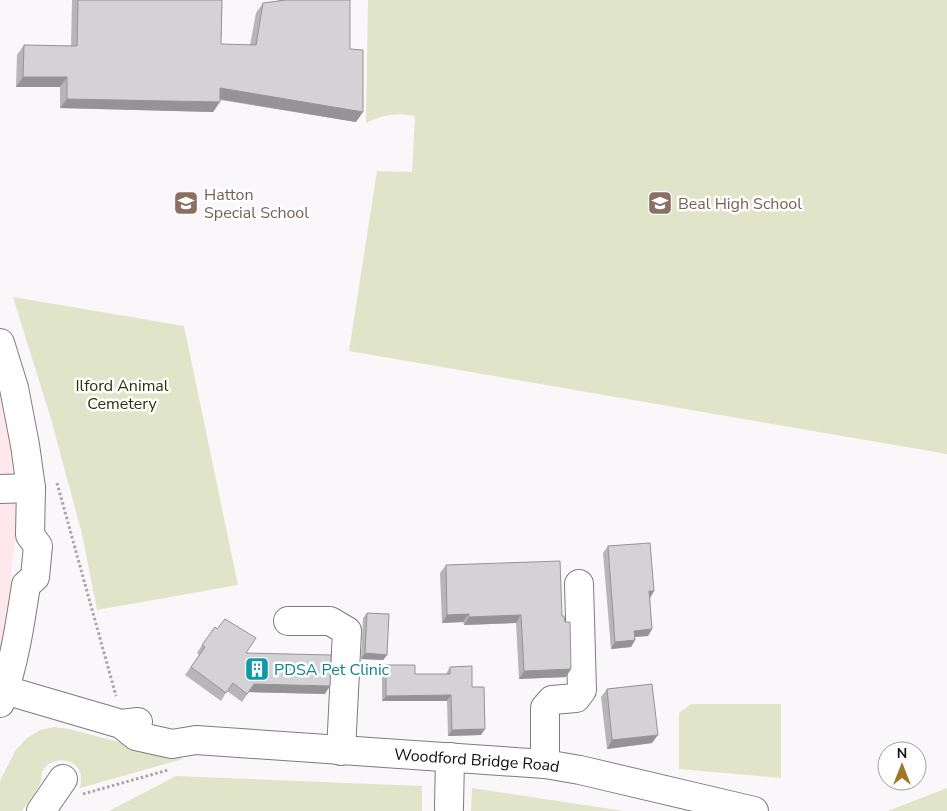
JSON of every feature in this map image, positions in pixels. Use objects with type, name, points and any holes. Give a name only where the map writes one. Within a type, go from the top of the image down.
[{"type":"street","points":[[0,343],[14,388],[31,488],[26,539],[38,546],[2,697]]},
{"type":"street","points":[[0,489],[31,488]]},
{"type":"street","points":[[545,764],[545,708],[552,700],[576,698],[582,690],[579,584]]},
{"type":"street","points":[[288,621],[330,621],[347,631],[341,751]]},
{"type":"street","name":"Woodford Bridge Road","points":[[2,697],[123,727],[141,722],[187,735],[341,751],[545,764],[590,772],[754,811]]},
{"type":"street","points":[[449,808],[450,757]]},
{"type":"street","points":[[41,811],[72,787]]},
{"type":"path","points":[[56,480],[115,693],[116,708],[123,727]]},
{"type":"path","points":[[72,787],[173,768]]},
{"type":"shaded area","points":[[0,388],[4,396],[16,489],[16,527],[6,633],[0,653]]},
{"type":"green space","name":"Beal High School","points":[[368,0],[947,0],[947,454],[349,351],[377,171],[412,172],[415,116],[390,115],[366,123]]},
{"type":"green space","name":"Ilford Animal Cemetery","points":[[13,297],[184,326],[238,585],[97,610],[82,534],[51,419]]},
{"type":"green space","points":[[691,704],[781,704],[781,778],[679,769],[679,713]]},
{"type":"green space","points":[[54,727],[69,729],[183,759],[80,788],[81,775],[79,769],[74,764],[61,760],[53,762],[43,770],[41,781],[35,793],[22,811],[0,811],[0,781],[15,751],[27,738],[40,730]]},
{"type":"green space","points":[[176,776],[422,786],[422,811],[109,811]]},
{"type":"green space","points":[[472,788],[624,811],[471,811]]},
{"type":"green space","points":[[947,788],[947,811],[888,811]]},
{"type":"building","points":[[78,0],[222,0],[221,44],[256,45],[263,3],[286,0],[350,0],[350,49],[363,50],[363,112],[220,88],[220,102],[67,99],[67,77],[23,77],[24,45],[77,46]]},
{"type":"building","points":[[650,543],[654,591],[649,591],[652,629],[634,631],[635,640],[615,642],[608,546]]},
{"type":"building","points":[[560,561],[562,616],[564,616],[565,622],[570,622],[571,669],[524,671],[521,615],[469,617],[469,614],[447,615],[446,565]]},
{"type":"building","points":[[367,613],[389,614],[387,655],[365,653]]},
{"type":"building","name":"PDSA Pet Clinic","points":[[225,619],[256,638],[246,653],[331,655],[330,686],[254,684],[247,694],[233,683],[226,693],[191,667],[205,647],[202,645],[215,627],[217,629]]},
{"type":"building","points":[[386,665],[415,665],[415,674],[450,674],[450,667],[472,666],[472,687],[484,687],[485,729],[452,730],[451,695],[386,696]]},
{"type":"building","points":[[652,684],[658,735],[612,740],[607,689]]},
{"type":"place","name":"Hatton Special School","points":[[186,203]]},
{"type":"place","name":"Beal High School","points":[[660,203]]},
{"type":"place","name":"PDSA Pet Clinic","points":[[257,669]]}]
